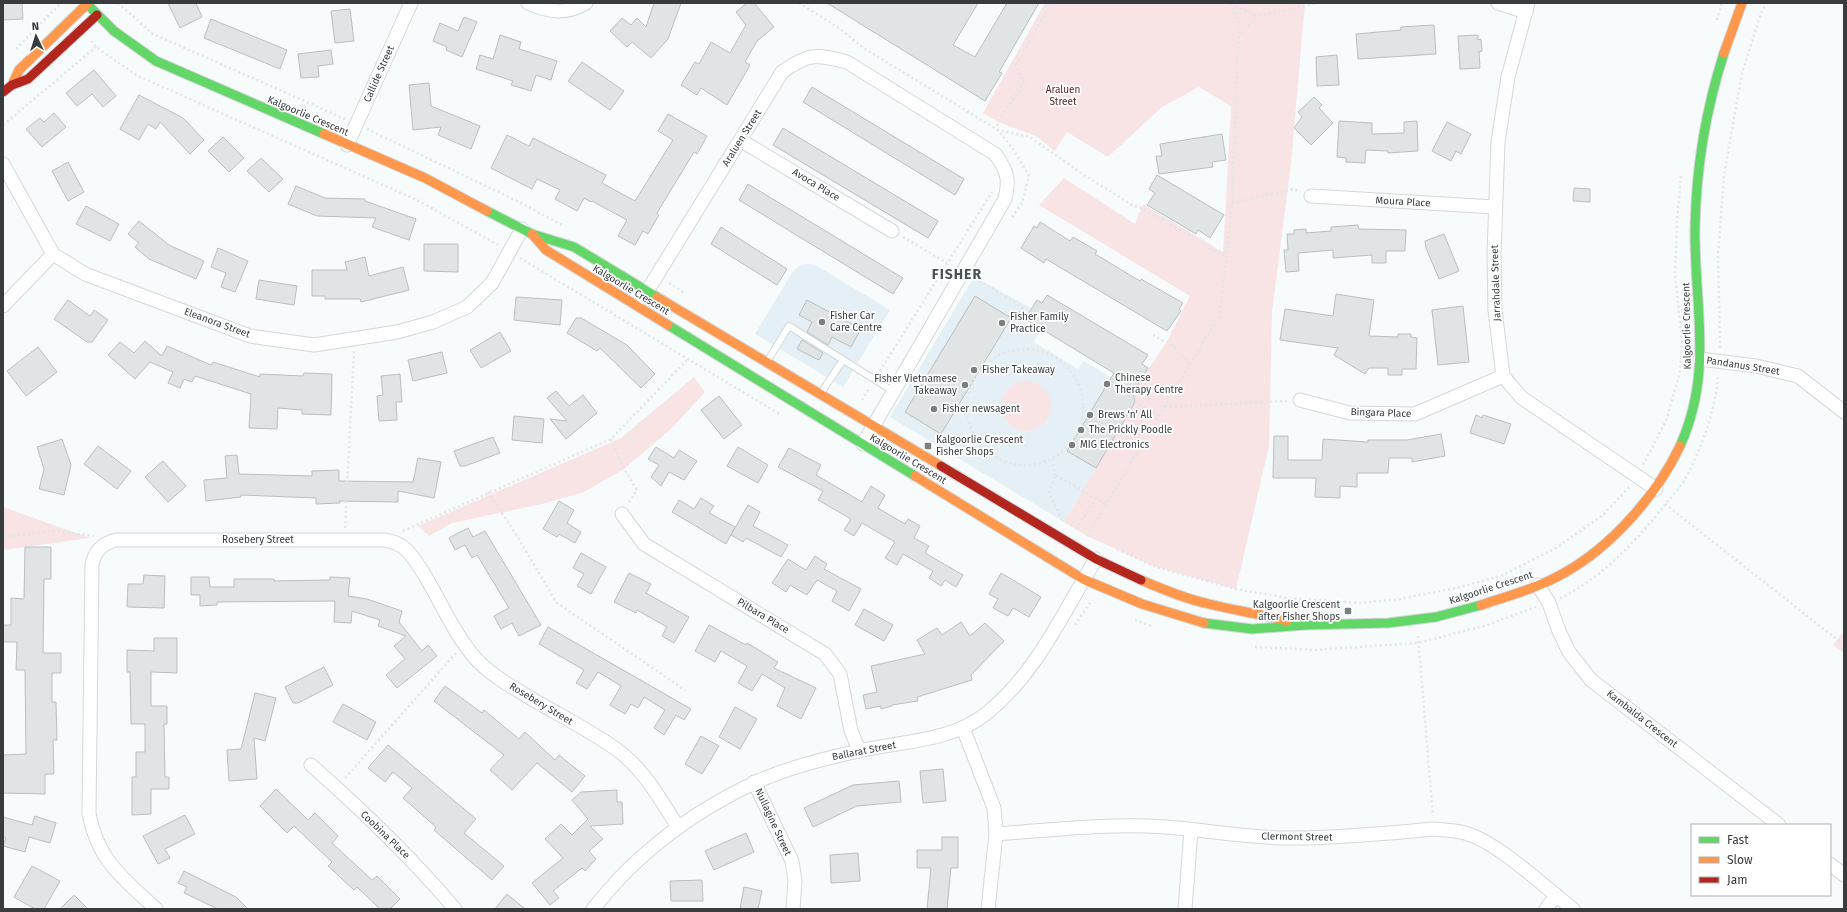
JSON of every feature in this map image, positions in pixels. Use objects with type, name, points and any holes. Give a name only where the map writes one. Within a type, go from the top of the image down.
[{"type":"street","points":[[12,85],[18,70],[87,3]]},
{"type":"street","name":"Kalgoorlie Crescent","points":[[87,3],[97,15],[144,56],[425,178],[527,232],[574,247],[873,426],[1096,558],[1123,572],[1205,603],[1253,612],[1301,626]]},
{"type":"street","name":"Callide Street","points":[[347,144],[411,3]]},
{"type":"street","points":[[528,3],[550,11],[561,11],[571,10],[586,3]]},
{"type":"street","points":[[1498,3],[1527,7]]},
{"type":"street","name":"Kalgoorlie Crescent","points":[[527,232],[546,250],[1083,579],[1133,602],[1188,619],[1246,629],[1391,623],[1435,617],[1504,598],[1538,585],[1566,572],[1594,553],[1645,503],[1656,489],[1683,439],[1695,402],[1700,359],[1695,230],[1700,159],[1707,116],[1718,69],[1742,3]]},
{"type":"street","name":"Jarrahdale Street","points":[[1503,376],[1495,310],[1494,254],[1498,142],[1508,77],[1527,7]]},
{"type":"street","points":[[3,92],[12,85],[28,79],[97,15]]},
{"type":"street","name":"Araluen Street","points":[[638,306],[782,72],[799,60],[811,56],[824,56],[847,62],[995,154],[1003,165],[1008,179]]},
{"type":"street","name":"Avoca Place","points":[[740,140],[892,230]]},
{"type":"street","name":"Eleanora Street","points":[[3,164],[53,254],[85,274],[250,336],[314,344],[355,340],[397,332],[433,322],[467,306],[492,283],[509,251],[527,232]]},
{"type":"street","points":[[863,444],[1005,199],[1008,179]]},
{"type":"street","name":"Moura Place","points":[[1311,196],[1495,207]]},
{"type":"street","points":[[3,306],[53,254]]},
{"type":"street","name":"Pandanus Street","points":[[1700,359],[1719,363],[1756,366],[1798,376],[1843,409]]},
{"type":"street","points":[[1503,376],[1522,398],[1656,489]]},
{"type":"street","name":"Bingara Place","points":[[1300,400],[1350,413],[1415,414],[1503,376]]},
{"type":"street","name":"Pilbara Place","points":[[622,514],[644,544],[825,654],[840,674],[851,731],[859,750]]},
{"type":"street","name":"Rosebery Street","points":[[156,909],[115,870],[105,858],[97,844],[89,814],[92,565],[95,556],[103,546],[116,540],[384,540],[398,544],[409,553],[432,587],[451,624],[473,656],[495,676],[616,749],[634,764],[648,781],[678,827]]},
{"type":"street","name":"Ballarat Street","points":[[593,909],[645,853],[678,827],[754,782],[808,764],[859,750],[911,743],[963,728],[986,714],[1011,691],[1046,645],[1096,558]]},
{"type":"street","name":"Kambalda Crescent","points":[[1538,585],[1549,603],[1558,631],[1569,652],[1591,680],[1779,824]]},
{"type":"street","points":[[963,728],[994,808],[996,834],[988,909]]},
{"type":"street","name":"Coobina Place","points":[[311,765],[337,788],[424,873],[455,909]]},
{"type":"street","name":"Nullagine Street","points":[[754,782],[792,861],[795,881],[792,909]]},
{"type":"street","name":"Clermont Street","points":[[996,834],[1110,825],[1166,827],[1293,838],[1336,837],[1434,829],[1466,833],[1505,855],[1573,909]]},
{"type":"street","points":[[1185,909],[1191,830]]},
{"type":"street","points":[[1831,865],[1844,875]]},
{"type":"street","points":[[1546,909],[1556,895]]},
{"type":"lane","points":[[767,362],[790,326],[893,391]]},
{"type":"lane","points":[[820,394],[843,360]]},
{"type":"path","points":[[14,50],[59,5],[58,3]]},
{"type":"path","points":[[118,3],[153,34],[356,124],[519,202],[567,228]]},
{"type":"path","points":[[799,3],[839,28],[865,49],[998,130],[1030,137],[1084,175],[1134,206],[1141,208],[1226,257]]},
{"type":"path","points":[[1016,65],[1051,3]]},
{"type":"path","points":[[1230,3],[1258,16]]},
{"type":"path","points":[[1094,539],[1087,536],[1220,314],[1232,203],[1239,23],[1230,3]]},
{"type":"path","points":[[1238,38],[1258,16],[1317,3]]},
{"type":"path","points":[[1719,363],[1721,336],[1718,256],[1724,175],[1742,73],[1761,13],[1766,3]]},
{"type":"path","points":[[3,125],[96,47],[136,75],[419,201],[509,251],[688,359]]},
{"type":"path","points":[[998,122],[1024,83],[1016,65],[1013,62]]},
{"type":"path","points":[[862,400],[997,183],[1008,179]]},
{"type":"path","points":[[1232,203],[1294,189],[1311,196]]},
{"type":"path","points":[[892,230],[947,263]]},
{"type":"path","points":[[974,278],[1022,307],[1014,319]]},
{"type":"path","points":[[1153,334],[1173,346],[1190,364]]},
{"type":"path","points":[[345,540],[355,340]]},
{"type":"path","points":[[384,540],[488,492],[611,439],[688,359],[698,343]]},
{"type":"path","points":[[1024,348],[1044,351],[1061,361],[1075,375],[1082,394],[1084,413],[1078,432],[1068,448],[1053,459],[1035,465],[1016,465],[998,459],[983,448],[972,432],[967,414],[968,395],[975,377],[988,362],[1005,352],[1024,348]]},
{"type":"path","points":[[1102,383],[1106,385]]},
{"type":"path","points":[[1164,408],[1300,400]]},
{"type":"path","points":[[1135,402],[1159,416]]},
{"type":"path","points":[[939,447],[947,434],[976,438]]},
{"type":"path","points":[[611,439],[624,469],[637,490],[622,514]]},
{"type":"path","points":[[1053,459],[1055,475],[1049,492],[1064,522]]},
{"type":"path","points":[[1055,475],[1106,504]]},
{"type":"path","points":[[1115,548],[1156,567],[1236,589],[1287,598],[1360,603],[1400,599],[1460,587],[1502,575],[1556,548],[1603,514],[1628,490]]},
{"type":"path","points":[[488,492],[514,531],[557,603],[685,690]]},
{"type":"path","points":[[1076,529],[1096,499]]},
{"type":"path","points":[[1666,504],[1844,645]]},
{"type":"path","points":[[3,537],[54,531],[99,537]]},
{"type":"path","points":[[1400,599],[1401,604]]},
{"type":"path","points":[[1074,626],[1092,600]]},
{"type":"path","points":[[1416,619],[1434,829]]},
{"type":"path","points":[[337,788],[465,643]]},
{"type":"shaded area","name":"Fisher Car Care Centre","points":[[808,264],[817,266],[890,310],[843,387],[755,334],[793,271],[799,266]]},
{"type":"shaded area","points":[[974,277],[1031,308],[1022,324],[1038,334],[1034,342],[1078,369],[1084,361],[1133,391],[1135,402],[1064,522],[890,417]]},
{"type":"green space","points":[[1045,3],[1305,3],[1291,164],[1272,312],[1269,446],[1236,589],[1156,567],[1087,536],[1064,522],[1135,402],[1133,391],[1166,343],[1190,296],[1039,205],[1064,178],[1135,224],[1143,204],[1223,252],[1231,106],[1199,87],[1162,107],[1108,157],[1067,132],[1055,151],[1036,136],[998,122],[983,113]]},
{"type":"green space","points":[[694,377],[705,392],[671,429],[624,469],[584,492],[546,503],[452,523],[429,536],[418,526],[621,438]]},
{"type":"green space","points":[[1021,381],[1031,381],[1044,388],[1051,401],[1051,411],[1044,424],[1031,431],[1021,431],[1012,427],[1005,420],[1001,411],[1001,401],[1005,392],[1012,385]]},
{"type":"green space","points":[[3,507],[90,538],[3,550]]},
{"type":"green space","points":[[1844,631],[1844,653],[1833,645]]},
{"type":"building","points":[[3,3],[22,3],[23,19],[3,20]]},
{"type":"building","points":[[168,3],[196,3],[202,17],[180,28]]},
{"type":"building","points":[[654,3],[681,3],[668,39],[651,58],[632,42],[627,47],[610,31],[622,18],[631,25],[637,18],[646,27]]},
{"type":"building","points":[[747,3],[754,3],[774,27],[757,41],[745,62],[750,65],[727,105],[701,88],[697,95],[681,85],[695,62],[699,64],[711,42],[730,53],[746,25],[736,12]]},
{"type":"building","points":[[827,3],[978,3],[953,45],[975,57],[1007,3],[1039,3],[999,72],[1002,73],[985,101]]},
{"type":"building","points":[[350,9],[354,41],[335,43],[331,11]]},
{"type":"building","points":[[464,17],[477,22],[462,57],[446,50],[447,47],[433,41],[440,23],[458,31]]},
{"type":"building","points":[[211,19],[287,50],[280,69],[204,38]]},
{"type":"building","points":[[1434,25],[1436,54],[1358,59],[1356,34],[1401,30],[1401,27]]},
{"type":"building","points":[[500,35],[521,42],[519,49],[557,61],[551,80],[536,75],[531,91],[511,85],[513,81],[476,69],[480,55],[493,59]]},
{"type":"building","points":[[1478,35],[1478,40],[1481,39],[1482,51],[1479,52],[1480,68],[1460,69],[1458,36]]},
{"type":"building","points":[[331,50],[333,64],[318,66],[319,77],[301,78],[298,54]]},
{"type":"building","points":[[1337,55],[1339,85],[1317,86],[1316,57]]},
{"type":"building","points":[[582,62],[624,91],[610,110],[568,81]]},
{"type":"building","points":[[94,70],[116,96],[103,107],[92,94],[77,106],[66,93]]},
{"type":"building","points":[[429,83],[431,106],[480,126],[471,149],[438,135],[441,127],[413,130],[409,85]]},
{"type":"building","points":[[812,87],[964,179],[955,195],[803,102]]},
{"type":"building","points":[[139,95],[183,118],[204,140],[190,154],[160,122],[156,129],[148,124],[139,140],[120,129]]},
{"type":"building","points":[[1314,97],[1322,105],[1319,108],[1333,123],[1311,145],[1294,128],[1302,117],[1298,112]]},
{"type":"building","points":[[54,113],[66,127],[42,147],[26,129],[40,118],[44,122]]},
{"type":"building","points":[[668,114],[707,136],[697,154],[694,152],[657,213],[659,215],[648,234],[643,231],[635,245],[618,236],[627,220],[592,201],[591,202],[584,198],[577,211],[555,199],[560,190],[537,179],[532,189],[491,168],[507,135],[529,146],[533,138],[606,175],[602,183],[635,201],[673,140],[658,131]]},
{"type":"building","points":[[1339,121],[1372,123],[1372,134],[1404,133],[1404,122],[1417,121],[1418,151],[1388,153],[1388,151],[1366,150],[1365,163],[1346,162],[1346,158],[1337,157]]},
{"type":"building","points":[[1447,122],[1471,134],[1461,154],[1456,151],[1451,161],[1432,151]]},
{"type":"building","points":[[783,128],[938,221],[928,238],[773,145]]},
{"type":"building","points":[[1222,134],[1226,160],[1212,162],[1213,167],[1159,174],[1156,156],[1162,156],[1160,144]]},
{"type":"building","points":[[223,137],[244,158],[229,172],[208,151]]},
{"type":"building","points":[[261,158],[283,179],[269,192],[247,171]]},
{"type":"building","points":[[68,162],[84,192],[68,201],[52,171]]},
{"type":"building","points":[[1157,175],[1224,215],[1210,238],[1198,230],[1196,234],[1147,205],[1155,193],[1149,189]]},
{"type":"building","points":[[748,184],[903,278],[893,294],[739,200]]},
{"type":"building","points":[[296,186],[325,198],[365,199],[365,201],[416,219],[409,240],[372,227],[376,218],[317,216],[288,204]]},
{"type":"building","points":[[1574,188],[1590,189],[1590,202],[1573,201]]},
{"type":"building","points":[[86,206],[119,224],[110,241],[76,224]]},
{"type":"building","points":[[139,221],[169,245],[204,261],[196,279],[149,259],[135,247],[139,243],[128,234]]},
{"type":"building","points":[[1040,222],[1070,241],[1073,237],[1097,251],[1095,254],[1140,281],[1141,279],[1183,303],[1179,309],[1181,311],[1167,331],[1046,259],[1044,263],[1021,248],[1034,226],[1037,228]]},
{"type":"building","points":[[1358,225],[1359,229],[1406,230],[1405,251],[1386,251],[1386,263],[1372,263],[1372,255],[1333,258],[1333,250],[1298,253],[1299,271],[1286,272],[1284,250],[1288,250],[1287,234],[1294,234],[1294,230],[1306,229],[1306,233],[1331,231],[1331,227]]},
{"type":"building","points":[[721,227],[787,269],[777,285],[711,244]]},
{"type":"building","points":[[1444,234],[1459,271],[1439,279],[1426,248],[1425,241]]},
{"type":"building","points":[[424,244],[458,244],[458,272],[424,271]]},
{"type":"building","points":[[218,248],[248,261],[235,292],[221,287],[226,273],[211,267]]},
{"type":"building","points":[[365,257],[369,276],[403,267],[409,290],[361,302],[360,299],[325,299],[325,296],[312,296],[312,270],[347,270],[345,262]]},
{"type":"building","points":[[259,280],[297,286],[294,305],[256,299]]},
{"type":"building","points":[[1336,294],[1374,300],[1369,336],[1398,337],[1398,334],[1411,334],[1411,337],[1417,338],[1416,369],[1402,369],[1402,375],[1388,375],[1388,368],[1369,368],[1365,374],[1334,355],[1338,348],[1280,340],[1285,309],[1333,316]]},
{"type":"building","points":[[1047,295],[1148,355],[1142,364],[1148,368],[1133,392],[1135,402],[1096,468],[1067,451],[1114,373],[1025,319],[1037,300],[1042,303]]},
{"type":"building","points":[[975,296],[1011,318],[941,434],[905,412]]},
{"type":"building","points":[[516,297],[562,300],[560,325],[514,320]]},
{"type":"building","points":[[68,300],[90,316],[94,310],[108,320],[92,342],[87,342],[54,319]]},
{"type":"building","points":[[807,300],[861,329],[851,347],[832,337],[828,345],[807,332],[812,322],[799,315]]},
{"type":"building","points":[[1463,306],[1469,362],[1438,365],[1432,310]]},
{"type":"building","points":[[576,318],[581,318],[627,345],[655,374],[641,388],[600,348],[597,351],[567,333]]},
{"type":"building","points":[[500,332],[511,351],[481,368],[470,350]]},
{"type":"building","points":[[802,340],[823,353],[819,360],[797,349]]},
{"type":"building","points":[[145,341],[162,356],[167,346],[211,365],[213,362],[260,377],[260,374],[303,376],[304,373],[332,374],[331,415],[302,414],[302,410],[278,408],[277,429],[249,428],[251,394],[195,376],[192,382],[184,379],[180,388],[168,383],[173,372],[150,362],[135,379],[108,355],[120,342],[134,353]]},
{"type":"building","points":[[38,347],[57,372],[26,396],[7,371]]},
{"type":"building","points":[[442,352],[447,373],[413,381],[408,360]]},
{"type":"building","points":[[400,374],[402,402],[396,402],[397,420],[379,421],[377,396],[383,395],[381,376]]},
{"type":"building","points":[[556,391],[569,406],[583,395],[597,413],[566,439],[550,419],[567,421],[547,398]]},
{"type":"building","points":[[719,396],[742,425],[724,439],[701,410]]},
{"type":"building","points":[[1476,415],[1482,418],[1483,415],[1511,424],[1504,444],[1470,433]]},
{"type":"building","points":[[514,416],[544,419],[542,443],[512,440]]},
{"type":"building","points":[[1441,434],[1445,456],[1412,462],[1412,458],[1389,458],[1388,473],[1357,473],[1357,487],[1340,486],[1340,498],[1315,497],[1316,478],[1273,478],[1274,436],[1288,436],[1288,460],[1322,460],[1323,439],[1368,442],[1368,440],[1407,440]]},
{"type":"building","points":[[493,437],[500,453],[465,466],[460,466],[454,451]]},
{"type":"building","points":[[62,439],[71,465],[64,495],[39,489],[44,469],[37,447]]},
{"type":"building","points":[[98,446],[131,471],[117,489],[84,464]]},
{"type":"building","points":[[656,447],[674,458],[679,450],[697,461],[684,480],[669,472],[661,486],[651,477],[659,465],[648,459]]},
{"type":"building","points":[[738,447],[768,465],[758,483],[727,466]]},
{"type":"building","points":[[789,448],[821,465],[816,475],[862,502],[871,486],[885,495],[878,508],[905,524],[908,519],[920,526],[914,538],[929,546],[925,553],[963,575],[956,587],[945,580],[941,586],[929,578],[933,571],[903,554],[897,565],[885,558],[895,542],[862,523],[854,536],[844,530],[851,519],[818,500],[823,491],[778,467]]},
{"type":"building","points":[[237,455],[239,474],[312,476],[312,471],[339,470],[339,481],[413,482],[418,458],[441,462],[434,498],[398,491],[398,502],[339,501],[340,503],[316,504],[316,498],[241,495],[241,497],[206,501],[204,480],[227,478],[225,456]]},
{"type":"building","points":[[163,461],[186,486],[168,502],[145,477]]},
{"type":"building","points":[[701,498],[714,506],[709,513],[735,527],[726,544],[672,512],[679,500],[694,509]]},
{"type":"building","points":[[559,501],[574,510],[567,523],[581,532],[575,543],[559,534],[557,537],[543,529]]},
{"type":"building","points":[[748,505],[760,512],[753,526],[788,545],[781,557],[746,538],[743,542],[731,535]]},
{"type":"building","points":[[468,528],[473,537],[485,531],[541,625],[519,636],[512,623],[501,629],[494,616],[509,608],[477,555],[472,558],[465,545],[455,550],[449,538]]},
{"type":"building","points":[[25,547],[51,547],[51,579],[44,579],[43,653],[61,653],[61,673],[52,673],[52,702],[56,702],[57,740],[53,740],[54,774],[45,774],[45,794],[3,793],[3,755],[26,754],[25,670],[16,670],[17,642],[3,642],[3,625],[11,625],[11,598],[24,599]]},
{"type":"building","points":[[581,553],[606,567],[591,594],[577,586],[584,574],[573,568]]},
{"type":"building","points":[[815,556],[827,564],[824,569],[861,589],[849,611],[832,601],[837,591],[817,580],[807,595],[790,585],[786,592],[772,583],[788,559],[806,570]]},
{"type":"building","points":[[629,573],[651,584],[646,593],[689,617],[674,643],[662,636],[667,627],[637,610],[636,613],[614,602]]},
{"type":"building","points":[[1001,573],[1041,597],[1029,617],[1013,608],[1008,616],[993,608],[998,599],[989,594]]},
{"type":"building","points":[[144,575],[165,576],[164,608],[127,607],[128,584],[143,584]]},
{"type":"building","points":[[191,577],[209,577],[210,587],[234,587],[234,579],[274,579],[274,581],[330,580],[330,577],[350,578],[348,596],[367,599],[402,611],[399,622],[422,651],[428,645],[437,656],[397,688],[386,675],[405,659],[394,646],[406,636],[378,626],[380,620],[352,611],[351,623],[334,622],[335,601],[217,602],[217,605],[200,606],[200,595],[191,595]]},
{"type":"building","points":[[864,609],[893,625],[884,641],[855,625]]},
{"type":"building","points":[[961,622],[970,636],[985,623],[1004,641],[971,675],[972,680],[917,697],[918,701],[892,705],[881,709],[881,706],[866,709],[863,695],[877,692],[871,666],[925,654],[917,640],[937,628],[942,635]]},
{"type":"building","points":[[709,625],[746,645],[747,643],[778,662],[774,668],[816,688],[801,719],[777,706],[785,688],[762,674],[752,691],[738,683],[747,666],[721,651],[715,662],[695,651]]},
{"type":"building","points":[[548,627],[691,709],[684,720],[676,715],[664,735],[654,728],[665,710],[644,697],[638,708],[631,704],[625,714],[610,705],[621,686],[598,672],[587,689],[576,683],[584,670],[539,644]]},
{"type":"building","points":[[154,638],[177,638],[177,673],[151,672],[151,706],[167,706],[167,724],[164,724],[165,777],[169,777],[169,789],[151,789],[151,814],[132,815],[132,777],[136,777],[136,752],[145,752],[145,724],[131,724],[130,672],[127,672],[127,650],[154,651]]},
{"type":"building","points":[[324,667],[333,685],[298,703],[293,703],[285,687]]},
{"type":"building","points":[[445,686],[482,713],[484,710],[519,739],[525,732],[555,760],[559,755],[585,776],[572,792],[537,763],[512,790],[490,770],[504,755],[434,701]]},
{"type":"building","points":[[255,693],[276,698],[265,741],[254,738],[257,779],[229,781],[227,750],[241,749]]},
{"type":"building","points":[[343,704],[376,722],[367,740],[333,722]]},
{"type":"building","points":[[735,707],[757,719],[740,749],[719,737]]},
{"type":"building","points":[[701,736],[719,746],[702,774],[685,764]]},
{"type":"building","points":[[388,745],[476,819],[464,833],[504,866],[492,880],[434,830],[436,827],[403,798],[412,788],[393,772],[385,782],[368,768]]},
{"type":"building","points":[[943,769],[946,801],[923,803],[920,771]]},
{"type":"building","points":[[899,781],[901,802],[857,806],[813,827],[804,808],[853,785]]},
{"type":"building","points":[[276,789],[308,820],[315,813],[338,836],[332,843],[372,880],[377,876],[400,899],[390,909],[380,909],[357,887],[354,890],[328,866],[332,862],[294,826],[287,833],[260,806]]},
{"type":"building","points":[[617,790],[617,802],[622,802],[623,824],[590,826],[603,839],[589,851],[596,859],[585,871],[582,868],[553,891],[559,898],[550,905],[532,883],[563,858],[545,839],[561,824],[572,835],[588,819],[572,800],[581,792]]},
{"type":"building","points":[[185,815],[195,834],[165,849],[170,858],[158,864],[143,836]]},
{"type":"building","points":[[35,816],[56,823],[50,843],[29,837],[25,852],[3,846],[6,838],[3,837],[3,817],[32,825]]},
{"type":"building","points":[[746,833],[754,852],[714,870],[705,851]]},
{"type":"building","points":[[942,837],[958,837],[958,868],[951,868],[947,909],[927,909],[931,868],[917,868],[917,850],[942,850]]},
{"type":"building","points":[[858,853],[860,881],[831,883],[830,855]]},
{"type":"building","points":[[32,866],[60,881],[44,909],[35,909],[14,897]]},
{"type":"building","points":[[184,871],[236,897],[248,909],[218,909],[184,893],[187,887],[178,883]]},
{"type":"building","points":[[702,880],[703,901],[671,901],[670,881]]},
{"type":"building","points":[[744,887],[762,891],[758,909],[740,909]]},
{"type":"building","points":[[507,894],[525,909],[495,909]]},
{"type":"building","points":[[74,895],[88,909],[60,909]]},
{"type":"traffic: fast","points":[[86,3],[114,31],[156,61],[324,134]]},
{"type":"traffic: fast","points":[[1680,446],[1690,418],[1697,391],[1699,365],[1700,338],[1695,257],[1697,184],[1707,117],[1724,53]]},
{"type":"traffic: fast","points":[[487,211],[532,234],[574,247],[657,297]]},
{"type":"traffic: fast","points":[[668,325],[915,476]]},
{"type":"traffic: fast","points":[[1204,623],[1252,629],[1306,625],[1388,623],[1436,617],[1481,605]]},
{"type":"traffic: slow","points":[[1724,53],[1742,3]]},
{"type":"traffic: slow","points":[[12,85],[19,70],[87,4]]},
{"type":"traffic: slow","points":[[324,134],[425,178],[487,211]]},
{"type":"traffic: slow","points":[[532,234],[546,250],[668,325]]},
{"type":"traffic: slow","points":[[657,297],[941,466]]},
{"type":"traffic: slow","points":[[1481,605],[1544,583],[1582,562],[1599,549],[1646,501],[1659,483],[1680,446]]},
{"type":"traffic: slow","points":[[915,476],[1083,579],[1142,604],[1204,623]]},
{"type":"traffic: slow","points":[[1141,580],[1197,601],[1287,621]]},
{"type":"traffic: jam","points":[[3,92],[12,85],[28,79],[97,15]]},
{"type":"traffic: jam","points":[[941,466],[1096,559],[1141,580]]},
{"type":"place","name":"Fisher Car Care Centre","points":[[822,322]]},
{"type":"place","name":"Fisher Family Practice","points":[[1002,323]]},
{"type":"place","name":"Fisher Takeaway","points":[[974,370]]},
{"type":"place","name":"Chinese Therapy Centre","points":[[1107,384]]},
{"type":"place","name":"Fisher Vietnamese Takeaway","points":[[965,385]]},
{"type":"place","name":"Fisher newsagent","points":[[934,409]]},
{"type":"place","name":"Brews ‘n’ All","points":[[1090,415]]},
{"type":"place","name":"The Prickly Poodle","points":[[1081,430]]},
{"type":"place","name":"MIG Electronics","points":[[1072,445]]},
{"type":"place","name":"Kalgoorlie Crescent Fisher Shops","points":[[928,446]]},
{"type":"place","name":"Kalgoorlie Crescent after Fisher Shops","points":[[1348,611]]},
{"type":"district","name":"FISHER","points":[[957,274]]}]
